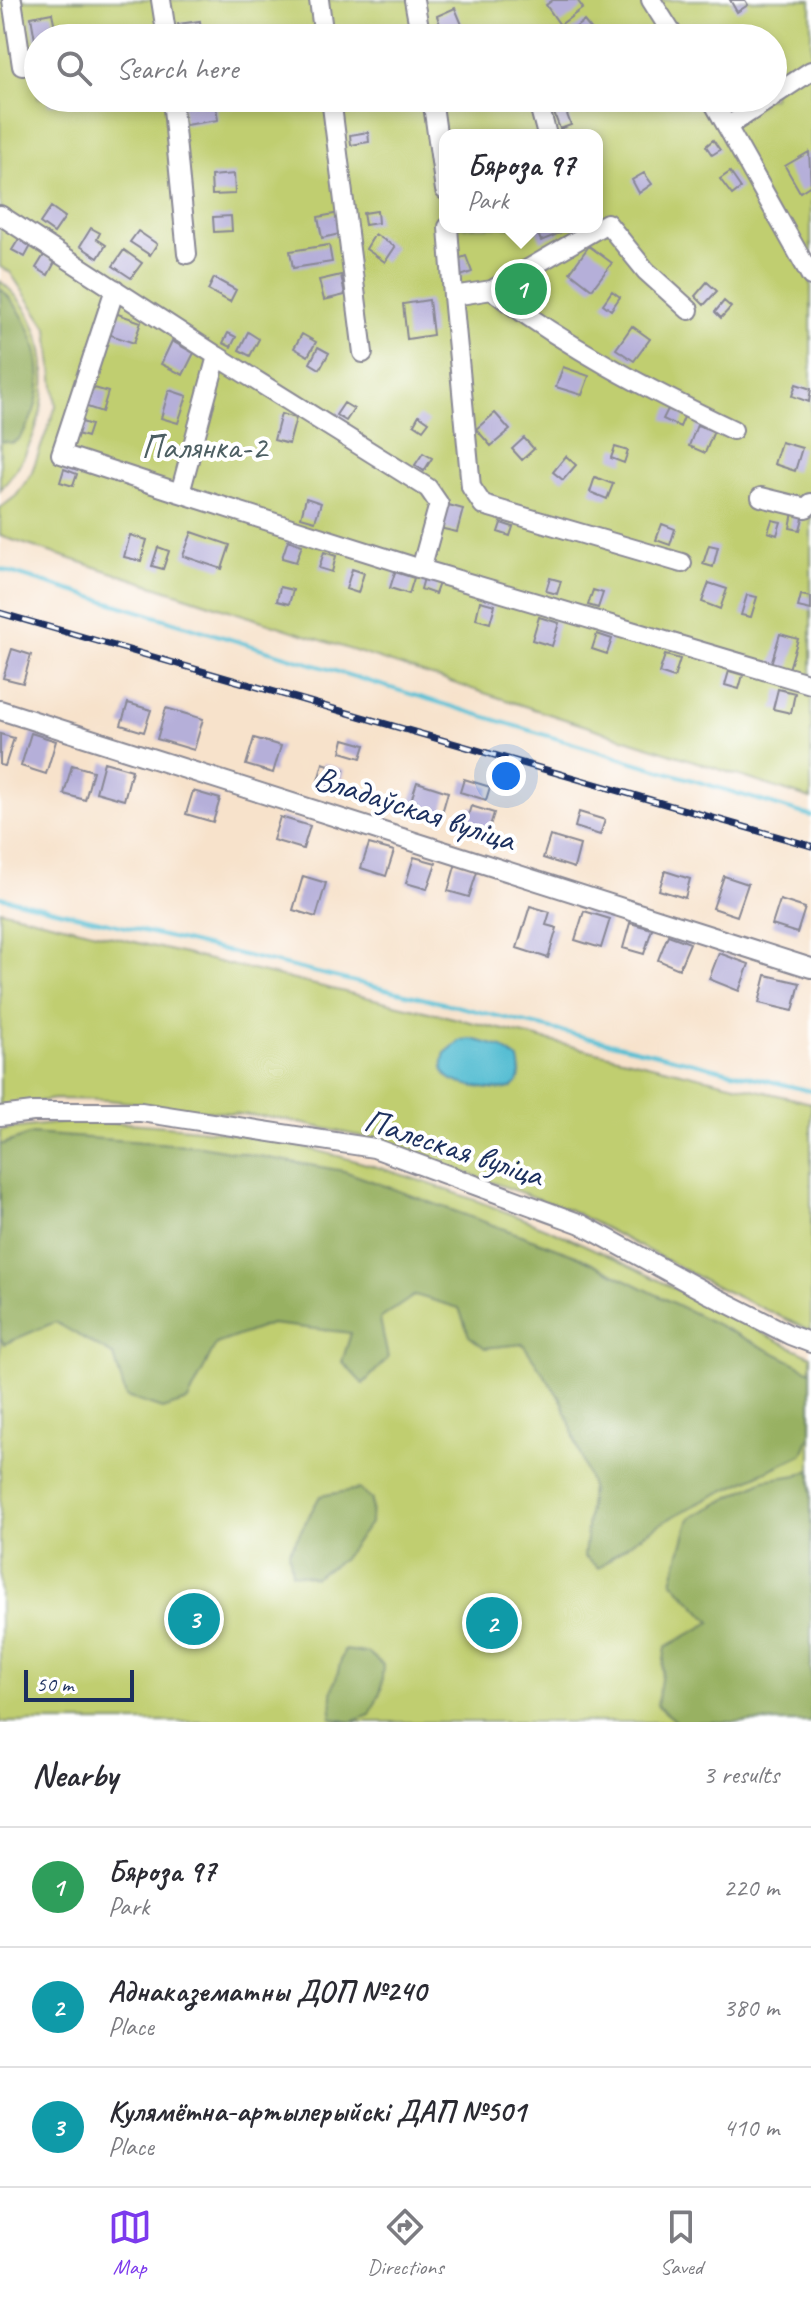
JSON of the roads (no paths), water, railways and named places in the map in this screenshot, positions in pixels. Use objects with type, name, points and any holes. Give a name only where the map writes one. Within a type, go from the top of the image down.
[{"type":"street","points":[[12,0],[22,66]]},
{"type":"street","points":[[161,0],[165,24]]},
{"type":"street","points":[[319,0],[322,24]]},
{"type":"street","points":[[414,0],[418,24]]},
{"type":"street","points":[[651,0],[666,24]]},
{"type":"street","points":[[787,87],[811,71]]},
{"type":"street","points":[[173,112],[187,254]]},
{"type":"street","points":[[333,112],[363,353]]},
{"type":"street","points":[[434,112],[439,137]]},
{"type":"street","points":[[720,112],[809,269]]},
{"type":"street","points":[[728,126],[749,112]]},
{"type":"street","points":[[0,215],[428,488],[439,504],[421,569]]},
{"type":"street","points":[[603,217],[646,271],[689,310]]},
{"type":"street","points":[[448,233],[471,487],[483,505],[682,563]]},
{"type":"street","points":[[453,296],[492,290],[577,233]]},
{"type":"street","points":[[115,289],[61,454],[421,569],[811,684]]},
{"type":"street","points":[[492,290],[514,307],[643,387],[733,430]]},
{"type":"street","points":[[180,493],[217,356]]},
{"type":"street","points":[[761,497],[806,508],[811,503]]},
{"type":"street","name":"Владаўская вуліца","points":[[0,710],[811,968]]},
{"type":"street","name":"Палеская вуліца","points":[[0,1116],[33,1112],[141,1112],[374,1148],[581,1224],[709,1294],[811,1343]]},
{"type":"water","points":[[472,1039],[501,1047],[519,1060],[521,1072],[514,1086],[491,1089],[459,1083],[448,1077],[443,1066],[445,1053],[461,1040]]},
{"type":"waterway","points":[[0,569],[811,816]]},
{"type":"waterway","points":[[0,897],[811,1091]]},
{"type":"railway","points":[[0,613],[811,846]]},
{"type":"place","name":"Бяроза 97","points":[[521,289]]},
{"type":"place","name":"Кулямётна-артылерыйскі ДАП №501","points":[[194,1619]]},
{"type":"place","name":"Аднаказематны ДОП №240","points":[[492,1623]]},
{"type":"park label","name":"Палянка-2","points":[[204,446]]}]
